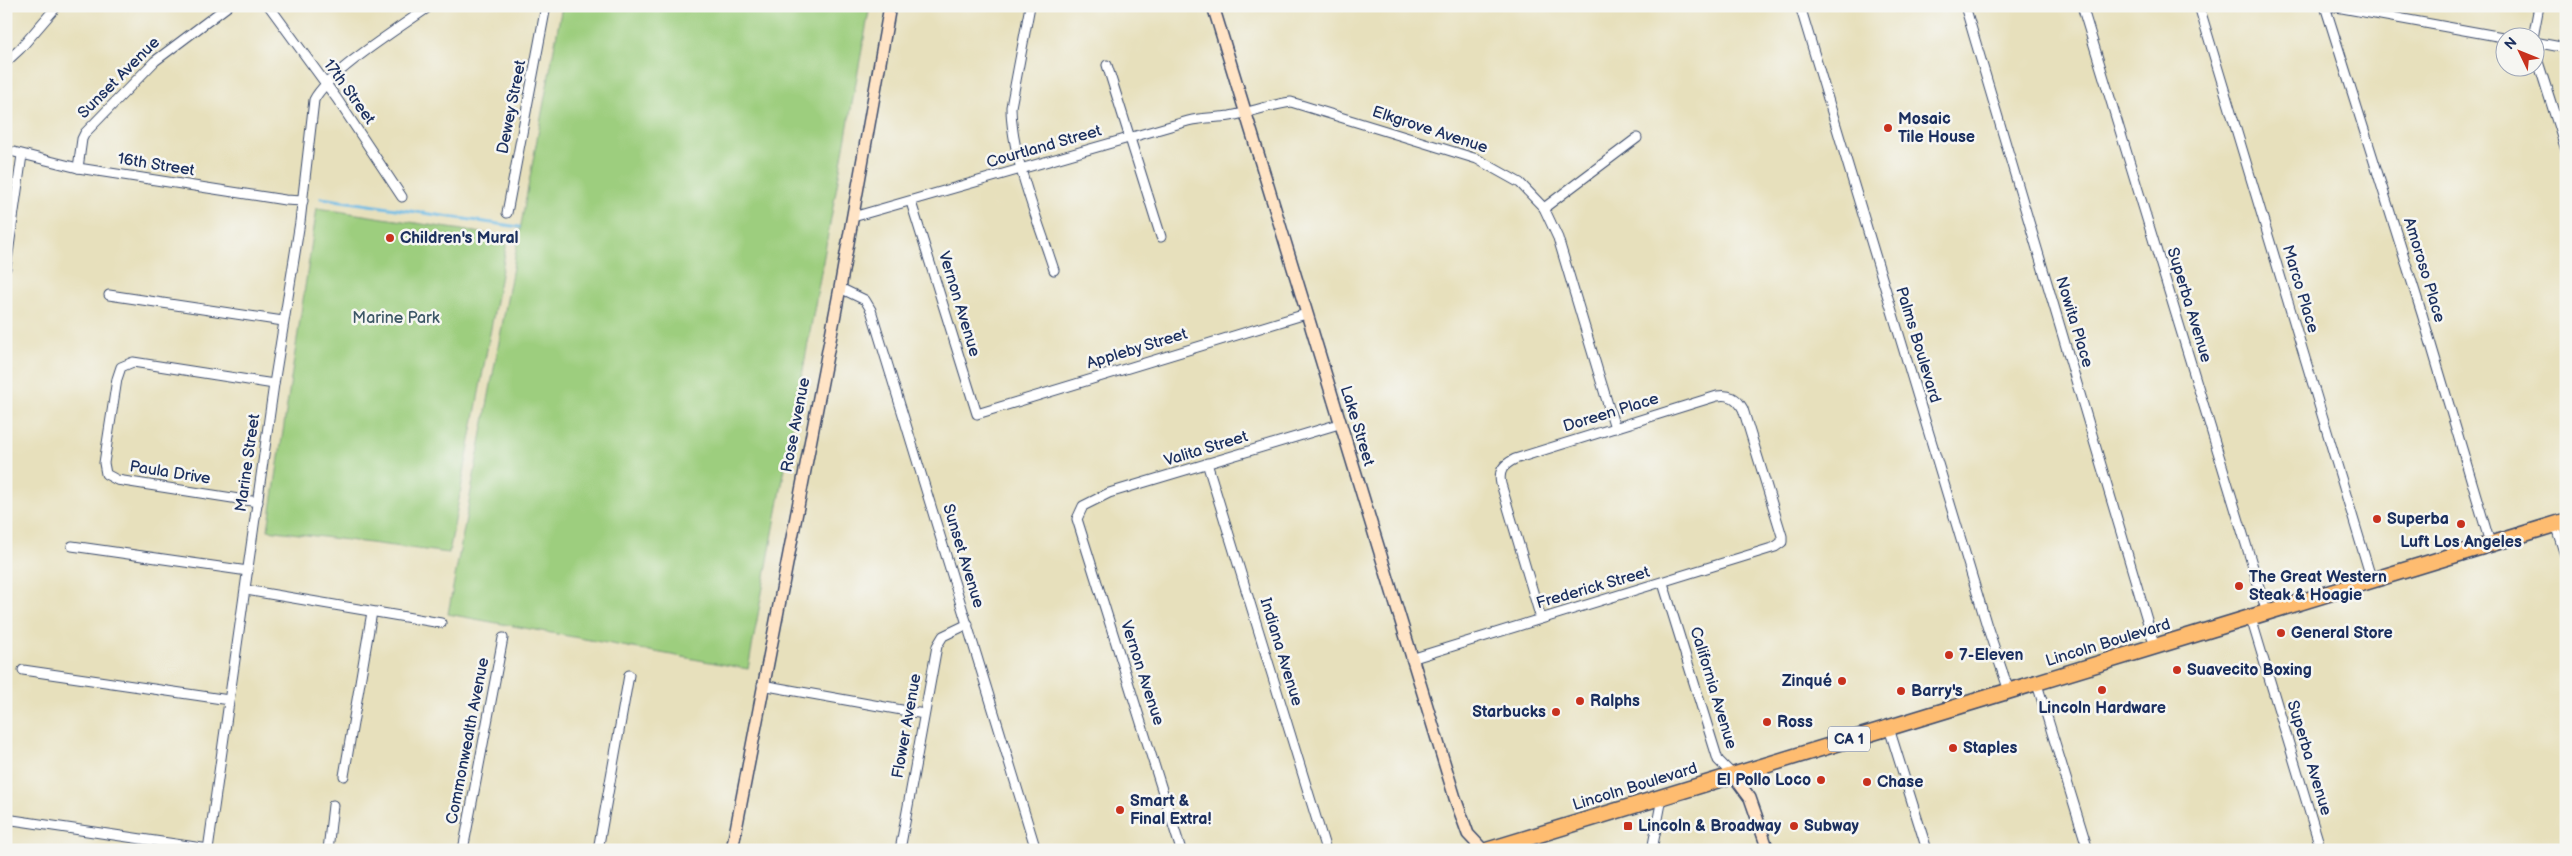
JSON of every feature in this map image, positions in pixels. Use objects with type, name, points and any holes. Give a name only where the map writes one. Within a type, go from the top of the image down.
[{"type":"highway","name":"Lincoln Boulevard","points":[[1488,850],[2037,684],[2561,522]]},
{"type":"street","points":[[6,62],[57,6]]},
{"type":"street","name":"Sunset Avenue","points":[[78,168],[82,139],[85,133],[155,61],[228,6]]},
{"type":"street","name":"17th Street","points":[[269,6],[402,197]]},
{"type":"street","points":[[325,84],[430,6]]},
{"type":"street","name":"Dewey Street","points":[[507,213],[546,6]]},
{"type":"street","name":"Rose Avenue","points":[[732,850],[762,685],[840,288],[890,6]]},
{"type":"street","points":[[1030,6],[1011,108],[1011,124],[1054,270]]},
{"type":"street","name":"Lake Street","points":[[1213,6],[1411,658],[1468,834],[1483,850]]},
{"type":"street","name":"Palms Boulevard","points":[[1800,6],[1987,626],[2009,691]]},
{"type":"street","name":"Nowita Place","points":[[1965,6],[2155,647]]},
{"type":"street","name":"Superba Avenue","points":[[2082,6],[2267,613]]},
{"type":"street","name":"Marco Place","points":[[2199,6],[2372,581]]},
{"type":"street","name":"Amoroso Place","points":[[2325,6],[2411,277],[2490,543]]},
{"type":"street","points":[[2331,6],[2494,35]]},
{"type":"street","points":[[2535,28],[2539,6]]},
{"type":"street","points":[[2544,44],[2566,48]]},
{"type":"street","points":[[1107,65],[1161,237]]},
{"type":"street","points":[[2543,78],[2566,150]]},
{"type":"street","name":"Marine Street","points":[[208,849],[302,201],[314,100],[325,84]]},
{"type":"street","name":"Elkgrove Avenue","points":[[1245,112],[1267,105],[1291,102],[1455,152],[1494,167],[1520,183],[1544,208],[1558,238],[1615,428]]},
{"type":"street","name":"Courtland Street","points":[[853,217],[912,202],[1188,120],[1245,112]]},
{"type":"street","points":[[1544,208],[1637,138]]},
{"type":"street","name":"16th Street","points":[[6,150],[78,168],[302,201]]},
{"type":"street","points":[[6,268],[22,154]]},
{"type":"street","name":"Vernon Avenue","points":[[912,202],[977,414]]},
{"type":"street","name":"Sunset Avenue","points":[[840,288],[864,300],[871,310],[1036,850]]},
{"type":"street","points":[[109,295],[283,322]]},
{"type":"street","name":"Appleby Street","points":[[977,414],[1306,314]]},
{"type":"street","name":"Paula Drive","points":[[258,502],[118,480],[106,474],[104,463],[116,379],[121,367],[133,362],[274,384]]},
{"type":"street","name":"Doreen Place","points":[[1540,619],[1499,476],[1502,469],[1515,459],[1717,396],[1732,396],[1744,409],[1782,542]]},
{"type":"street","name":"Valita Street","points":[[1083,506],[1109,493],[1339,424]]},
{"type":"street","name":"Indiana Avenue","points":[[1207,463],[1326,850]]},
{"type":"street","name":"Vernon Avenue","points":[[1083,506],[1077,519],[1181,850]]},
{"type":"street","points":[[2561,522],[2566,558]]},
{"type":"street","name":"Frederick Street","points":[[1411,658],[1663,583],[1775,547],[1782,542]]},
{"type":"street","points":[[72,546],[248,571]]},
{"type":"street","name":"California Avenue","points":[[1663,583],[1718,760],[1750,798],[1768,850]]},
{"type":"street","points":[[246,590],[441,623]]},
{"type":"street","points":[[344,776],[372,612]]},
{"type":"street","name":"Superba Avenue","points":[[2251,618],[2321,850]]},
{"type":"street","name":"Flower Avenue","points":[[900,850],[937,646],[943,636],[968,624]]},
{"type":"street","name":"Commonwealth Avenue","points":[[463,850],[503,638]]},
{"type":"street","points":[[23,670],[229,700]]},
{"type":"street","points":[[598,850],[629,675]]},
{"type":"street","points":[[2037,684],[2088,850]]},
{"type":"street","points":[[762,685],[924,714]]},
{"type":"street","points":[[1889,728],[1927,850]]},
{"type":"street","points":[[1652,850],[1662,798]]},
{"type":"street","points":[[328,850],[333,805]]},
{"type":"street","points":[[6,819],[208,849]]},
{"type":"green space","points":[[562,6],[870,6],[748,669],[448,614]]},
{"type":"green space","name":"Marine Park","points":[[317,208],[508,237],[449,553],[268,530]]},
{"type":"waterway","points":[[321,198],[519,227]]},
{"type":"place","name":"Mosaic Tile House","points":[[1888,128]]},
{"type":"place","name":"Children's Mural","points":[[390,238]]},
{"type":"place","name":"Superba","points":[[2377,519]]},
{"type":"place","name":"Luft Los Angeles","points":[[2461,524]]},
{"type":"place","name":"The Great Western Steak & Hoagie","points":[[2239,586]]},
{"type":"place","name":"General Store","points":[[2281,633]]},
{"type":"place","name":"7-Eleven","points":[[1949,655]]},
{"type":"place","name":"Suavecito Boxing","points":[[2177,670]]},
{"type":"place","name":"Zinqué","points":[[1842,681]]},
{"type":"place","name":"Lincoln Hardware","points":[[2102,690]]},
{"type":"place","name":"Barry's","points":[[1901,691]]},
{"type":"place","name":"Ralphs","points":[[1580,701]]},
{"type":"place","name":"Starbucks","points":[[1556,712]]},
{"type":"place","name":"Ross","points":[[1767,722]]},
{"type":"place","name":"Staples","points":[[1953,748]]},
{"type":"place","name":"El Pollo Loco","points":[[1821,780]]},
{"type":"place","name":"Chase","points":[[1867,782]]},
{"type":"place","name":"Smart & Final Extra!","points":[[1120,810]]},
{"type":"place","name":"Lincoln & Broadway","points":[[1628,826]]},
{"type":"place","name":"Subway","points":[[1794,826]]}]
